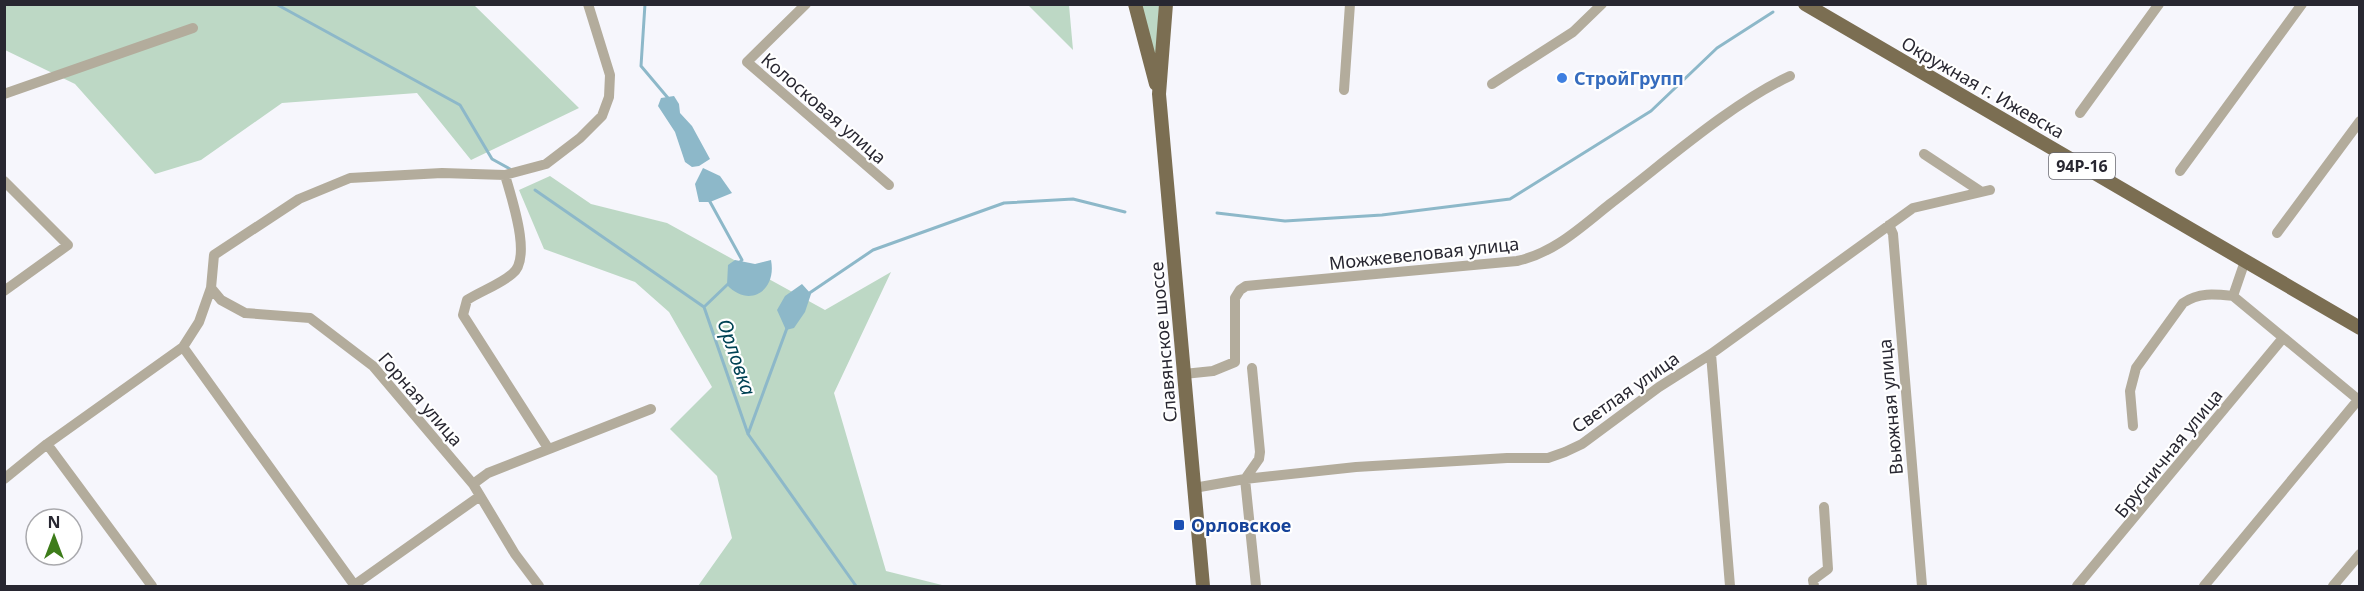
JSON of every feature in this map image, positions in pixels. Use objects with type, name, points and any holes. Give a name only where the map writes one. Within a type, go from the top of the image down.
[{"type":"main road","name":"Славянское шоссе","points":[[1135,4],[1159,94]]},
{"type":"main road","name":"Славянское шоссе","points":[[1166,4],[1159,94],[1203,586]]},
{"type":"main road","name":"Окружная г. Ижевска","points":[[1805,4],[2360,328]]},
{"type":"street","points":[[4,479],[47,444],[183,347],[199,322],[211,288],[214,255],[299,198],[350,178],[442,173],[506,175],[546,164],[580,138],[602,116],[607,106],[610,75],[588,4]]},
{"type":"street","name":"Колосковая улица","points":[[806,4],[747,63],[889,185]]},
{"type":"street","points":[[1344,90],[1350,4]]},
{"type":"street","points":[[1491,84],[1573,32],[1602,4]]},
{"type":"street","points":[[2080,113],[2159,4]]},
{"type":"street","points":[[2180,171],[2302,4]]},
{"type":"street","points":[[4,94],[193,28]]},
{"type":"street","name":"Можжевеловая улица","points":[[1184,374],[1213,371],[1235,362],[1235,298],[1246,286],[1531,258],[1548,252],[1740,107],[1768,87],[1790,76]]},
{"type":"street","points":[[2277,233],[2360,121]]},
{"type":"street","name":"Светлая улица","points":[[1194,488],[1245,479],[1367,467],[1507,458],[1548,458],[1582,444],[1659,387],[1711,354],[1914,208],[1985,191],[1924,154]]},
{"type":"street","points":[[506,175],[522,243],[520,261],[513,274],[467,300],[463,315],[548,448]]},
{"type":"street","points":[[4,181],[68,245],[4,291]]},
{"type":"street","name":"Вьюжная улица","points":[[1889,225],[1893,234],[1922,586]]},
{"type":"street","points":[[2233,296],[2245,261]]},
{"type":"street","name":"Горная улица","points":[[211,288],[221,300],[245,313],[310,318],[373,366],[473,484],[515,554],[539,586]]},
{"type":"street","points":[[2133,426],[2130,391],[2136,368],[2183,303],[2193,296],[2215,294],[2233,296],[2359,400],[2204,586]]},
{"type":"street","name":"Брусничная улица","points":[[2077,586],[2283,338]]},
{"type":"street","points":[[183,347],[354,586],[480,496]]},
{"type":"street","points":[[1711,354],[1730,586]]},
{"type":"street","points":[[1252,368],[1260,452],[1259,459],[1245,479],[1256,586]]},
{"type":"street","points":[[473,484],[488,473],[651,409]]},
{"type":"street","points":[[47,444],[152,586]]},
{"type":"street","points":[[1814,586],[1813,580],[1828,568],[1824,507]]},
{"type":"street","points":[[2333,586],[2360,554]]},
{"type":"green space","points":[[4,5],[474,5],[579,108],[471,160],[417,93],[282,103],[201,160],[155,174],[75,84],[5,50]]},
{"type":"green space","points":[[1028,5],[1069,5],[1073,50]]},
{"type":"green space","points":[[1140,5],[1159,5],[1156,71]]},
{"type":"green space","points":[[550,176],[591,204],[667,223],[825,310],[891,272],[834,393],[886,571],[946,586],[698,586],[732,538],[717,476],[670,429],[712,387],[669,312],[635,282],[544,249],[519,190]]},
{"type":"water","points":[[674,96],[679,104],[680,113],[692,126],[710,159],[699,166],[692,167],[685,162],[675,132],[658,106],[661,98]]},
{"type":"water","points":[[703,168],[720,176],[732,193],[710,202],[699,202],[695,184]]},
{"type":"water","points":[[735,260],[755,264],[771,260],[770,280],[760,293],[753,296],[744,295],[727,285],[728,265]]},
{"type":"water","points":[[802,284],[811,294],[805,312],[794,328],[786,330],[777,310],[785,296]]},
{"type":"waterway","name":"Орловка","points":[[276,4],[460,105],[492,159],[510,169]]},
{"type":"waterway","points":[[645,4],[641,66],[668,98]]},
{"type":"waterway","points":[[1217,213],[1285,221],[1382,215],[1510,199],[1651,111],[1717,48],[1773,12]]},
{"type":"waterway","name":"Орловка","points":[[535,190],[704,307],[748,434],[856,586]]},
{"type":"waterway","points":[[808,294],[873,250],[1004,203],[1073,199],[1125,212]]},
{"type":"waterway","points":[[709,200],[742,260],[740,262]]},
{"type":"waterway","points":[[704,307],[728,284]]},
{"type":"waterway","points":[[748,434],[787,328]]},
{"type":"place","name":"СтройГрупп","points":[[1562,78]]},
{"type":"place","name":"Орловское","points":[[1179,525]]}]
